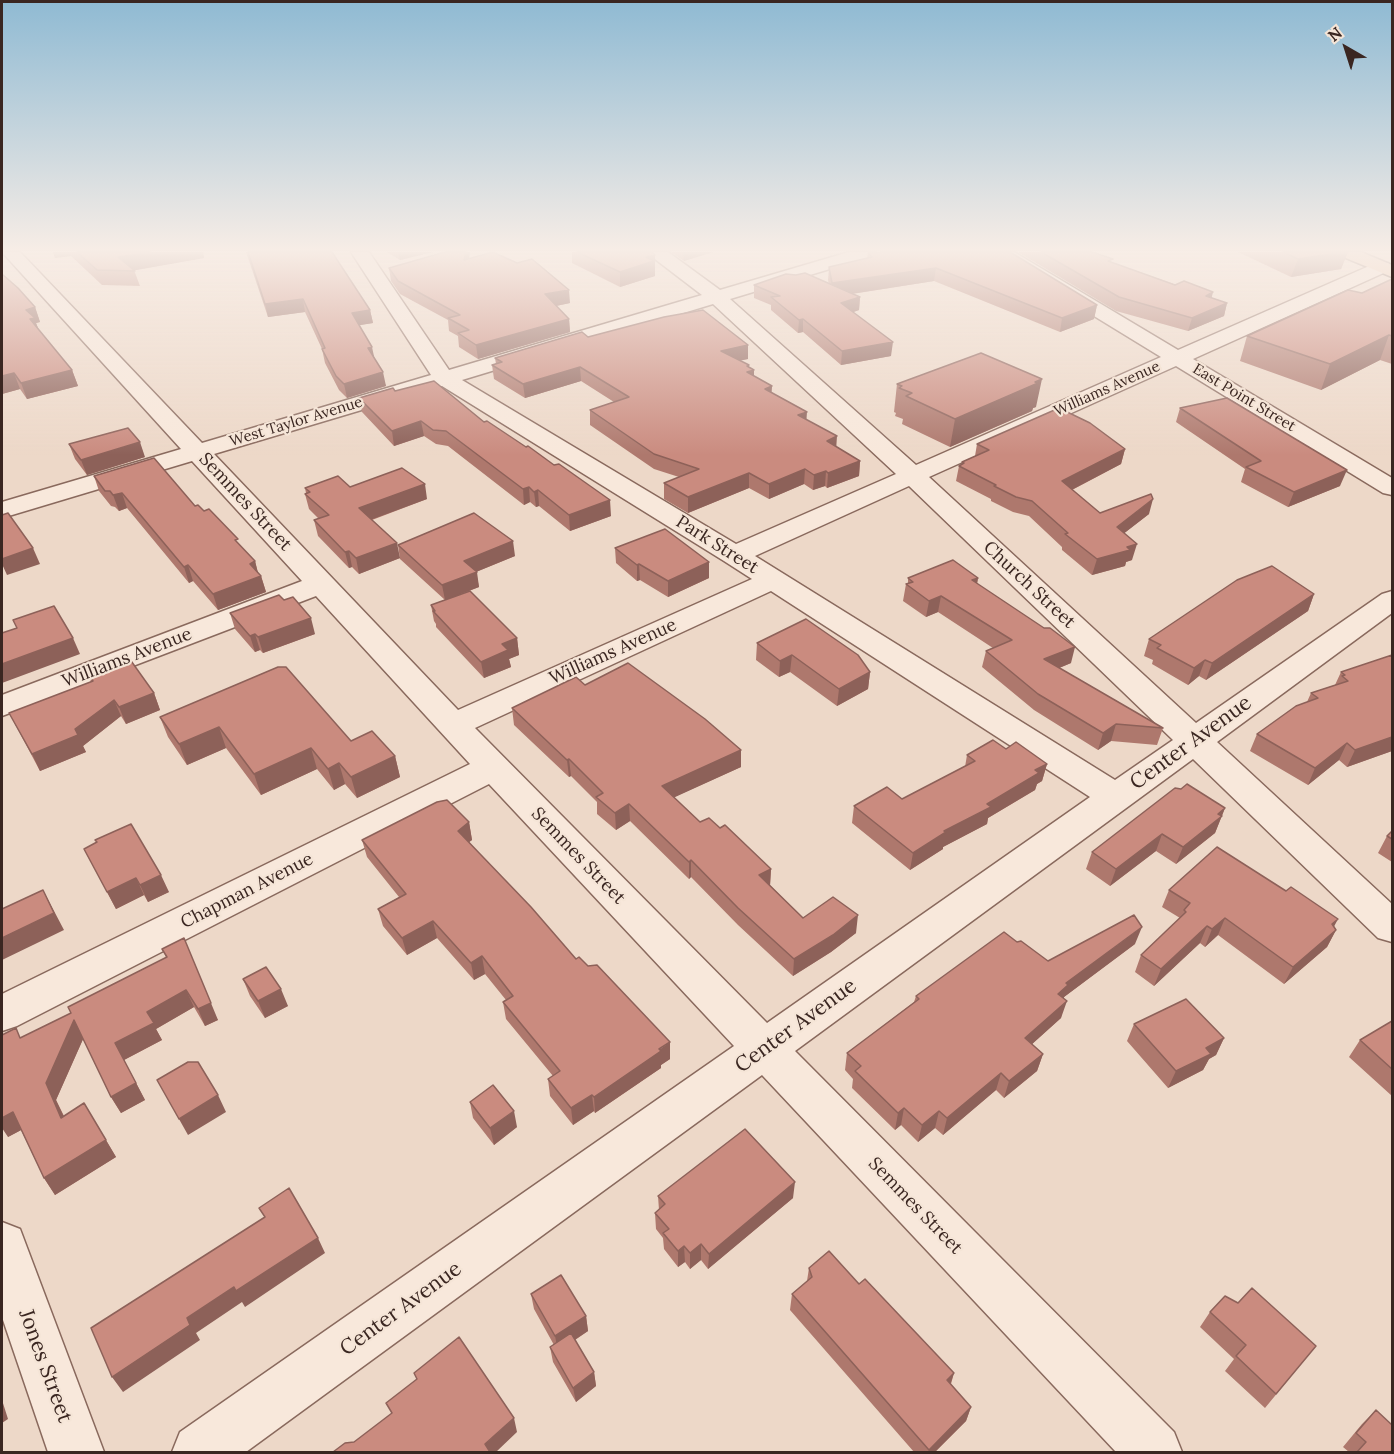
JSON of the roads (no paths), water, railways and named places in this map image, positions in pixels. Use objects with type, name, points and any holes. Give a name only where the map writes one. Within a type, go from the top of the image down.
[{"type":"street","name":"Semmes Street","points":[[74,320],[493,767],[1154,1452]]},
{"type":"street","name":"Park Street","points":[[412,320],[444,378],[734,555],[1116,798]]},
{"type":"street","name":"West Taylor Avenue","points":[[2,510],[640,320]]},
{"type":"street","name":"Church Street","points":[[742,320],[913,476],[1392,927]]},
{"type":"street","name":"East Point Street","points":[[1115,320],[1392,488]]},
{"type":"street","name":"Williams Avenue","points":[[734,555],[1268,320]]},
{"type":"street","name":"Williams Avenue","points":[[453,725],[772,580]]},
{"type":"street","name":"Williams Avenue","points":[[2,706],[320,584]]},
{"type":"street","name":"Center Avenue","points":[[200,1452],[1392,600]]},
{"type":"street","name":"Chapman Avenue","points":[[2,1014],[493,767]]},
{"type":"street","name":"Jones Street","points":[[2,1246],[76,1452]]}]
